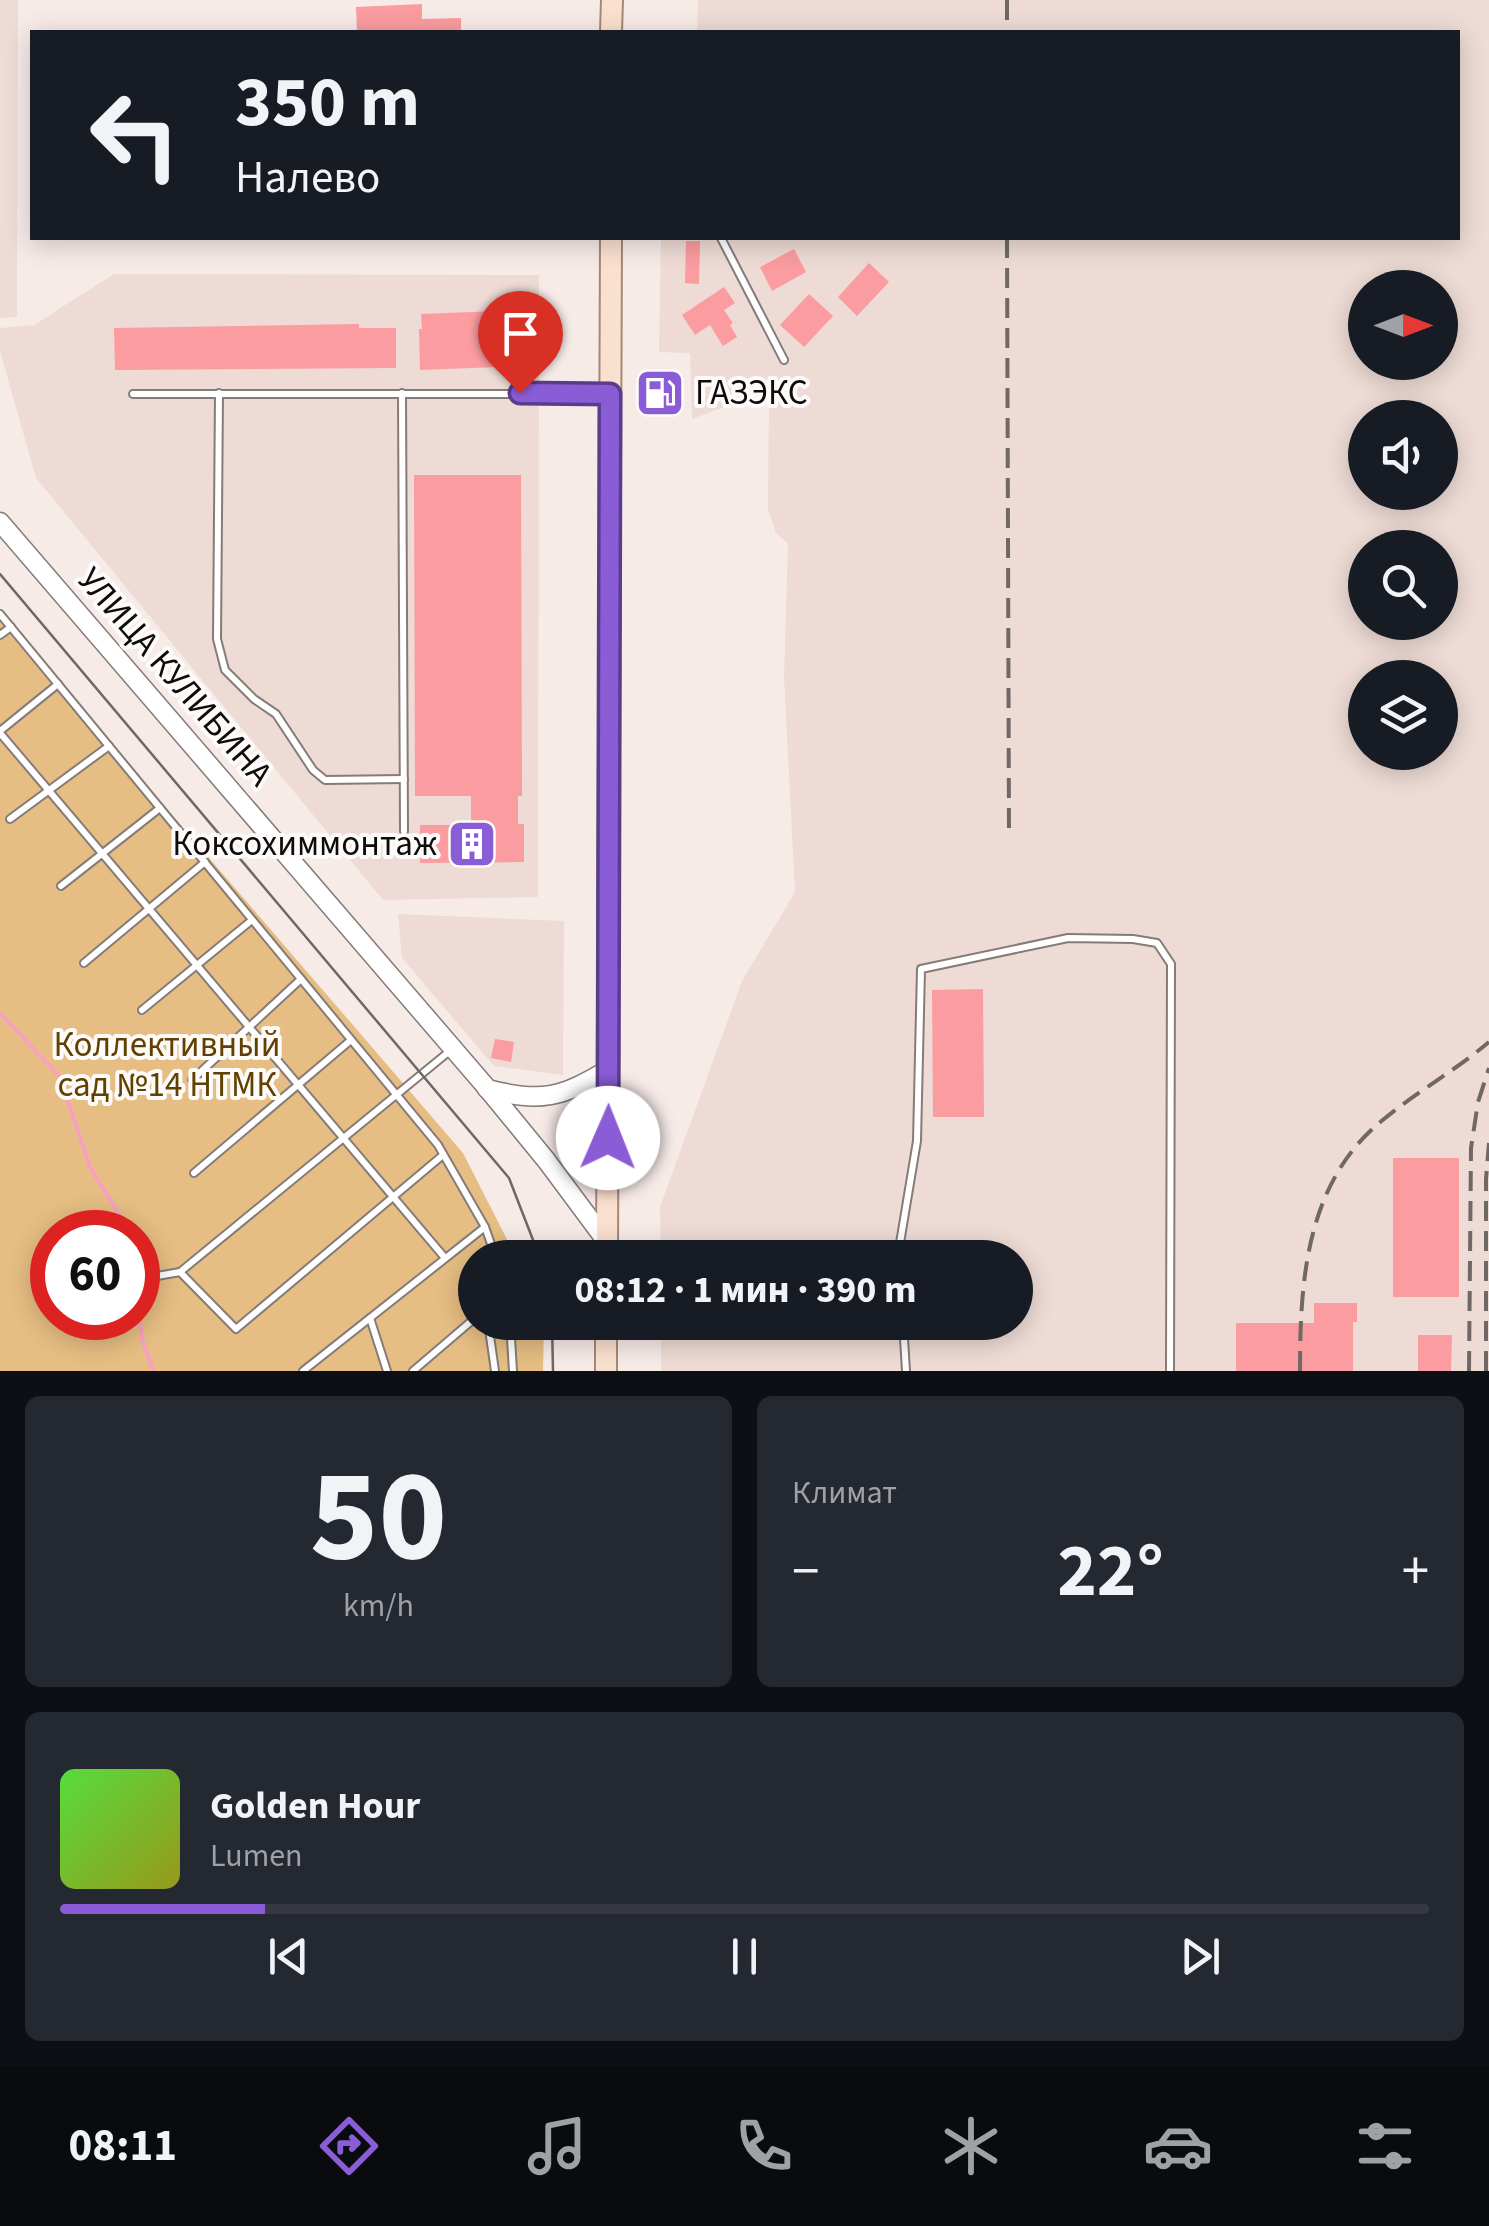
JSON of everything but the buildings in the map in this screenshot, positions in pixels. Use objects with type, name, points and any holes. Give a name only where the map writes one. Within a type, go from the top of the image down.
[{"type":"main road","points":[[612,0],[612,30]]},
{"type":"main road","points":[[607,1240],[611,240]]},
{"type":"main road","points":[[606,1340],[606,1371]]},
{"type":"street","name":"УЛИЦА КУЛИБИНА","points":[[0,522],[487,1088],[546,1160],[600,1240]]},
{"type":"street","points":[[487,1088],[522,1098],[552,1095],[583,1085],[609,1070]]},
{"type":"lane","points":[[721,240],[784,360]]},
{"type":"lane","points":[[402,393],[404,831]]},
{"type":"lane","points":[[133,394],[610,394]]},
{"type":"lane","points":[[219,394],[217,639],[224,670],[276,714],[313,770],[325,780],[404,779]]},
{"type":"lane","points":[[0,614],[444,1155],[489,1240]]},
{"type":"lane","points":[[0,636],[11,627]]},
{"type":"lane","points":[[58,684],[0,732],[445,1258]]},
{"type":"lane","points":[[10,819],[109,746]]},
{"type":"lane","points":[[61,886],[160,808]]},
{"type":"lane","points":[[84,963],[205,862]]},
{"type":"lane","points":[[142,1010],[252,920]]},
{"type":"lane","points":[[901,1240],[917,1142],[922,968],[1068,938],[1157,943],[1170,964],[1170,1371]]},
{"type":"lane","points":[[192,1080],[301,979]]},
{"type":"lane","points":[[194,1173],[351,1040]]},
{"type":"lane","points":[[160,1275],[180,1272],[452,1050]]},
{"type":"lane","points":[[180,1272],[236,1328],[444,1155]]},
{"type":"lane","points":[[303,1371],[484,1227]]},
{"type":"lane","points":[[370,1318],[388,1371]]},
{"type":"lane","points":[[414,1371],[458,1333]]},
{"type":"lane","points":[[491,1340],[495,1371]]},
{"type":"lane","points":[[511,1340],[513,1371]]},
{"type":"lane","points":[[905,1340],[906,1371]]},
{"type":"shaded area","points":[[0,0],[18,0],[17,317],[0,318]]},
{"type":"shaded area","points":[[698,0],[1489,0],[1489,1371],[661,1371],[661,1340],[1033,1340],[1033,1240],[661,1240],[660,1207],[742,981],[795,892],[784,677],[788,544],[776,533],[768,509],[769,390],[692,419],[690,353],[659,352],[661,240],[1460,240],[1460,30],[697,30]]},
{"type":"shaded area","name":"Коксохиммонтаж","points":[[114,274],[539,275],[538,897],[383,900],[36,478],[0,351],[0,328],[34,325]]},
{"type":"shaded area","points":[[398,914],[564,921],[563,1075],[494,1066],[402,958]]},
{"type":"green space","name":"Коллективный сад №14 НТМК","points":[[0,615],[463,1153],[507,1240],[458,1240],[458,1340],[544,1340],[543,1371],[0,1371]]},
{"type":"waterway","points":[[0,1013],[60,1077],[90,1167],[116,1210]]},
{"type":"waterway","points":[[142,1340],[153,1371]]},
{"type":"tram line","points":[[0,574],[509,1178],[533,1240]]},
{"type":"tram line","points":[[552,1340],[553,1371]]},
{"type":"railway","points":[[1007,0],[1007,30]]},
{"type":"railway","points":[[1007,240],[1009,837]]},
{"type":"railway","points":[[1300,1371],[1306,1268],[1323,1202],[1338,1172],[1358,1144],[1384,1119],[1489,1042]]},
{"type":"railway","points":[[1469,1371],[1471,1148],[1478,1102],[1489,1068]]},
{"type":"railway","points":[[1486,1371],[1489,1143]]},
{"type":"place","name":"ГАЗЭКС","points":[[660,393]]},
{"type":"place","name":"Коксохиммонтаж","points":[[472,844]]},
{"type":"route","points":[[520,393],[610,394],[608,1138]]}]
